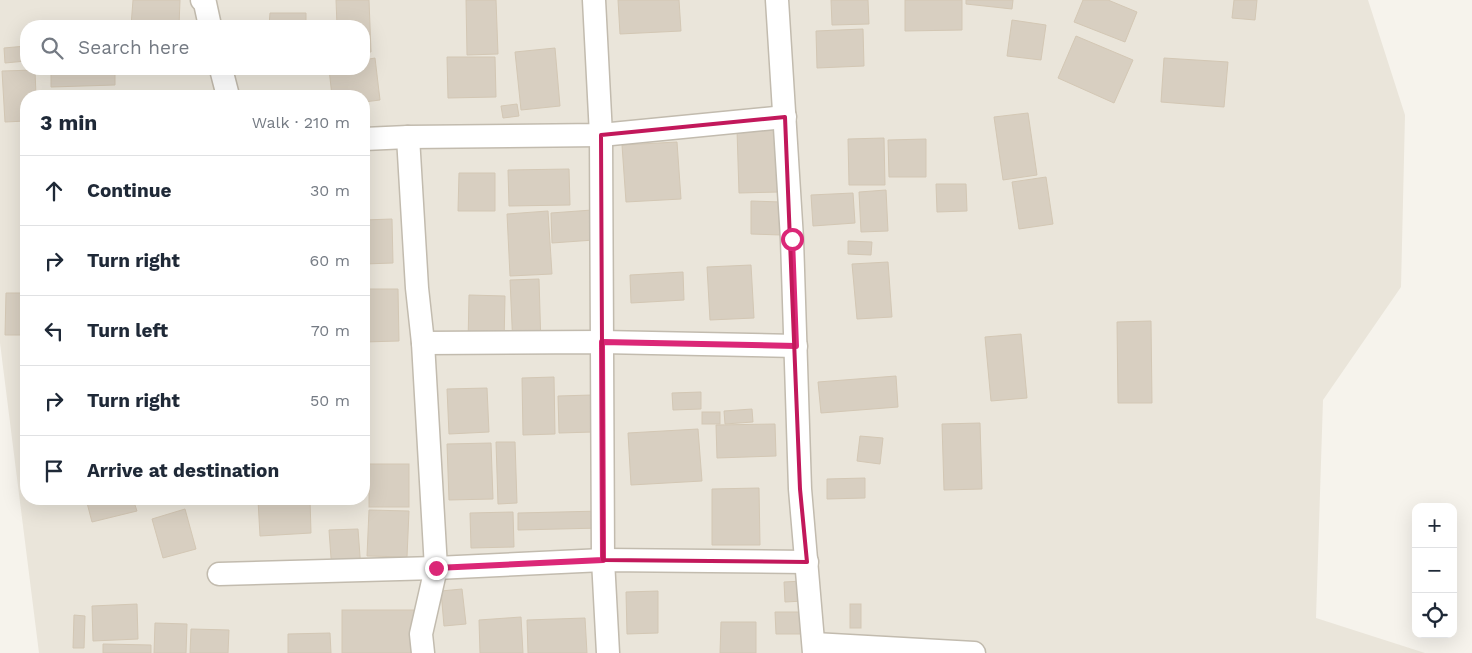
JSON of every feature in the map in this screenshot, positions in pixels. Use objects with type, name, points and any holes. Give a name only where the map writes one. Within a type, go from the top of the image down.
[{"type":"street","points":[[202,0],[208,20]]},
{"type":"street","points":[[594,0],[601,135],[603,560],[608,653]]},
{"type":"street","points":[[777,0],[785,117],[796,346],[800,489],[814,649],[974,653]]},
{"type":"street","points":[[223,75],[226,90]]},
{"type":"street","points":[[370,139],[408,136],[601,135],[785,117]]},
{"type":"street","points":[[408,136],[417,288],[423,343],[436,568],[421,634],[422,653]]},
{"type":"street","points":[[423,343],[602,342],[796,346]]},
{"type":"street","points":[[219,574],[436,568],[603,560],[807,562]]},
{"type":"highlighted area","points":[[785,117],[800,489],[807,562],[603,560],[601,135]]},
{"type":"shaded area","points":[[0,0],[1368,0],[1405,115],[1401,287],[1323,400],[1316,618],[1425,653],[39,653],[20,505],[370,505],[370,90],[20,90],[20,502],[0,343]]},
{"type":"building","points":[[133,0],[180,0],[179,20],[131,20]]},
{"type":"building","points":[[336,0],[369,0],[370,20],[337,20]]},
{"type":"building","points":[[466,0],[496,0],[498,54],[467,55]]},
{"type":"building","points":[[618,0],[679,0],[681,31],[620,34]]},
{"type":"building","points":[[831,0],[868,0],[869,24],[832,25]]},
{"type":"building","points":[[905,0],[962,0],[962,30],[905,31]]},
{"type":"building","points":[[966,0],[1013,0],[1012,9],[966,4]]},
{"type":"building","points":[[1083,0],[1108,0],[1137,12],[1125,42],[1074,22]]},
{"type":"building","points":[[1234,0],[1257,0],[1255,20],[1232,18]]},
{"type":"building","points":[[270,13],[306,13],[306,20],[269,20]]},
{"type":"building","points":[[1012,20],[1046,25],[1041,60],[1007,56]]},
{"type":"building","points":[[863,29],[864,66],[817,68],[816,31]]},
{"type":"building","points":[[1076,36],[1133,60],[1114,103],[1058,78]]},
{"type":"building","points":[[20,47],[20,62],[5,63],[4,48]]},
{"type":"building","points":[[555,48],[560,106],[521,110],[515,52]]},
{"type":"building","points":[[447,57],[495,57],[496,97],[448,98]]},
{"type":"building","points":[[375,58],[380,100],[370,101],[370,90],[331,90],[330,75],[370,75],[370,59]]},
{"type":"building","points":[[1164,58],[1228,62],[1224,107],[1161,102]]},
{"type":"building","points":[[20,70],[20,75],[35,75],[36,90],[20,90],[20,121],[5,122],[2,71]]},
{"type":"building","points":[[51,75],[115,75],[115,85],[51,87]]},
{"type":"building","points":[[517,104],[519,116],[503,118],[501,106]]},
{"type":"building","points":[[1028,113],[1037,175],[1003,180],[994,117]]},
{"type":"building","points":[[776,128],[779,192],[739,193],[737,130]]},
{"type":"building","points":[[884,138],[885,185],[849,185],[848,139]]},
{"type":"building","points":[[926,139],[926,177],[889,177],[888,140]]},
{"type":"building","points":[[677,142],[681,199],[626,202],[622,145]]},
{"type":"building","points":[[569,169],[570,205],[509,206],[508,170]]},
{"type":"building","points":[[459,173],[495,173],[495,211],[458,211]]},
{"type":"building","points":[[1046,177],[1053,224],[1019,229],[1012,182]]},
{"type":"building","points":[[936,184],[966,184],[967,211],[937,212]]},
{"type":"building","points":[[886,190],[888,231],[861,232],[859,192]]},
{"type":"building","points":[[853,193],[855,223],[813,226],[811,195]]},
{"type":"building","points":[[751,201],[781,202],[781,235],[751,234]]},
{"type":"building","points":[[592,210],[594,240],[552,243],[551,213]]},
{"type":"building","points":[[548,211],[552,274],[510,276],[507,214]]},
{"type":"building","points":[[392,219],[393,263],[370,264],[370,220]]},
{"type":"building","points":[[848,241],[872,242],[871,255],[848,254]]},
{"type":"building","points":[[888,262],[892,317],[857,319],[852,264]]},
{"type":"building","points":[[751,265],[754,318],[710,320],[707,267]]},
{"type":"building","points":[[683,272],[684,300],[631,303],[630,275]]},
{"type":"building","points":[[539,279],[541,346],[513,347],[510,280]]},
{"type":"building","points":[[370,289],[398,289],[399,341],[370,342]]},
{"type":"building","points":[[6,293],[20,293],[20,335],[5,335]]},
{"type":"building","points":[[469,295],[505,296],[504,344],[468,344]]},
{"type":"building","points":[[1151,321],[1152,403],[1118,403],[1117,322]]},
{"type":"building","points":[[1021,334],[1027,398],[991,401],[985,337]]},
{"type":"building","points":[[896,376],[898,407],[821,413],[818,382]]},
{"type":"building","points":[[554,377],[555,434],[523,435],[522,378]]},
{"type":"building","points":[[487,388],[489,432],[449,434],[447,389]]},
{"type":"building","points":[[701,392],[701,409],[673,410],[672,393]]},
{"type":"building","points":[[592,395],[593,432],[559,433],[558,396]]},
{"type":"building","points":[[752,409],[753,422],[725,424],[724,411]]},
{"type":"building","points":[[702,412],[720,412],[720,424],[702,424]]},
{"type":"building","points":[[980,423],[982,489],[944,490],[942,424]]},
{"type":"building","points":[[775,424],[776,456],[717,458],[716,425]]},
{"type":"building","points":[[698,429],[702,481],[631,485],[628,433]]},
{"type":"building","points":[[860,436],[883,438],[880,464],[857,461]]},
{"type":"building","points":[[496,442],[515,442],[517,503],[498,504]]},
{"type":"building","points":[[491,443],[493,499],[449,500],[447,444]]},
{"type":"building","points":[[370,464],[409,464],[409,507],[369,507]]},
{"type":"building","points":[[865,478],[865,498],[827,499],[827,479]]},
{"type":"building","points":[[759,488],[760,545],[712,545],[712,489]]},
{"type":"building","points":[[88,505],[135,505],[137,511],[92,522]]},
{"type":"building","points":[[258,505],[310,505],[311,533],[260,536]]},
{"type":"building","points":[[185,509],[196,549],[163,558],[152,519]]},
{"type":"building","points":[[369,510],[409,511],[407,557],[367,556]]},
{"type":"building","points":[[601,511],[601,528],[518,530],[518,513]]},
{"type":"building","points":[[513,512],[514,547],[471,548],[470,513]]},
{"type":"building","points":[[358,529],[361,570],[332,572],[329,530]]},
{"type":"building","points":[[803,581],[804,601],[785,602],[784,582]]},
{"type":"building","points":[[462,589],[466,624],[444,626],[441,591]]},
{"type":"building","points":[[658,591],[658,633],[627,634],[626,592]]},
{"type":"building","points":[[137,604],[138,639],[93,641],[92,606]]},
{"type":"building","points":[[850,604],[861,604],[861,628],[850,628]]},
{"type":"building","points":[[342,610],[414,610],[414,653],[342,653]]},
{"type":"building","points":[[775,612],[800,612],[801,634],[776,634]]},
{"type":"building","points":[[74,615],[85,616],[84,648],[73,648]]},
{"type":"building","points":[[521,617],[523,653],[480,653],[479,620]]},
{"type":"building","points":[[585,618],[587,653],[528,653],[527,620]]},
{"type":"building","points":[[721,622],[756,622],[756,653],[720,653]]},
{"type":"building","points":[[155,623],[187,624],[186,653],[154,653]]},
{"type":"building","points":[[191,629],[229,630],[228,653],[190,653]]},
{"type":"building","points":[[330,633],[331,653],[288,653],[288,634]]},
{"type":"building","points":[[103,644],[151,645],[151,653],[103,653]]},
{"type":"route","points":[[436,568],[603,560],[602,342],[796,346],[792,239]]}]
